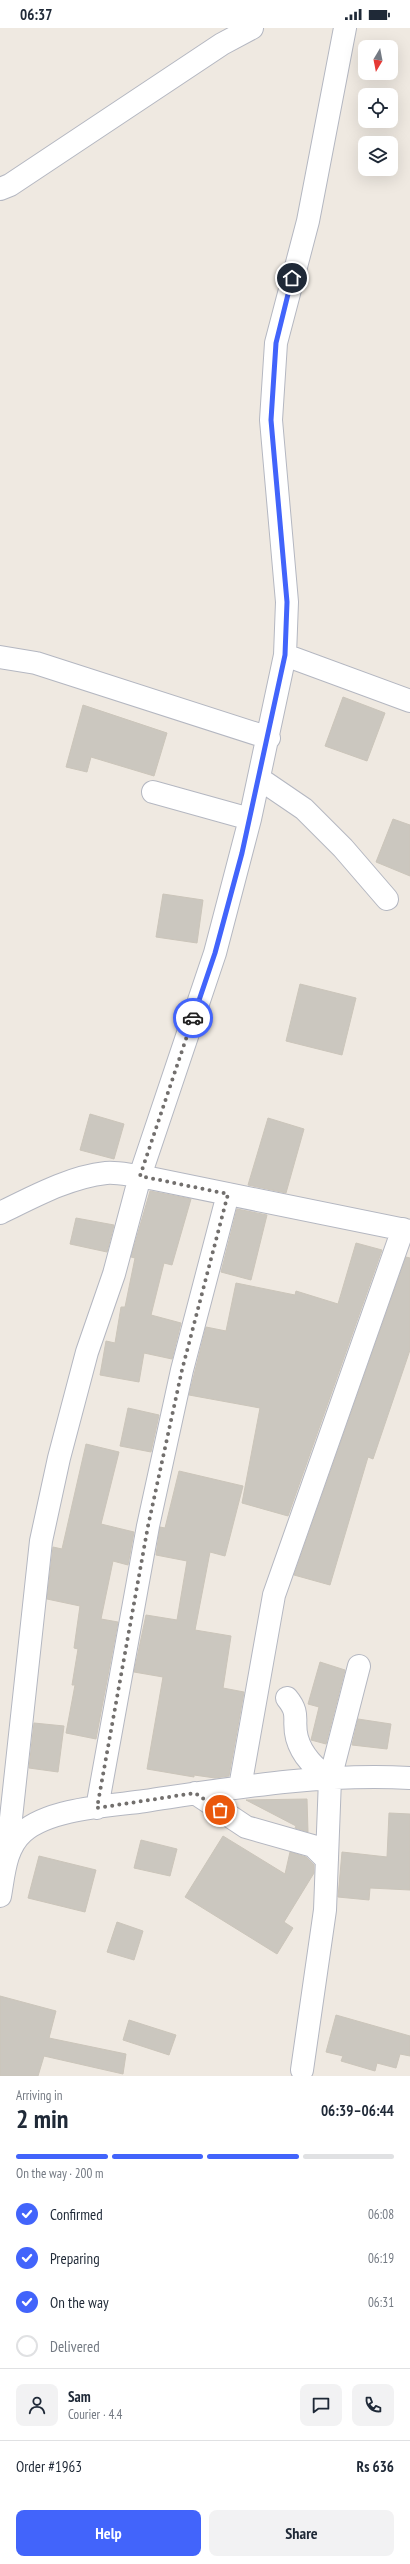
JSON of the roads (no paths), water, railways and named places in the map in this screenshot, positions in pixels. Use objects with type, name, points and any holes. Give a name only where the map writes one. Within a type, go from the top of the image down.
[{"type":"street","points":[[0,189],[10,185],[113,118],[222,44],[252,28]]},
{"type":"street","points":[[0,1896],[41,1541],[59,1458],[85,1360],[114,1274],[140,1176],[215,953],[260,779],[285,655],[287,602],[271,420],[276,343],[308,221],[345,28]]},
{"type":"street","points":[[285,655],[410,701]]},
{"type":"street","points":[[0,657],[36,663],[269,738]]},
{"type":"street","points":[[260,779],[304,809],[343,848],[387,899]]},
{"type":"street","points":[[153,792],[250,819]]},
{"type":"street","points":[[0,1213],[44,1192],[82,1178],[107,1173],[140,1176],[406,1230],[274,1595],[240,1787]]},
{"type":"street","points":[[97,1808],[148,1526],[182,1370],[228,1194]]},
{"type":"street","points":[[302,2070],[322,1945],[330,1779],[359,1666]]},
{"type":"street","points":[[288,1698],[296,1709],[297,1738],[304,1752],[312,1766],[330,1779]]},
{"type":"street","points":[[5,1848],[23,1832],[45,1819],[97,1808],[240,1787],[330,1779],[410,1778]]},
{"type":"street","points":[[195,1793],[246,1827],[312,1846],[327,1860]]}]
